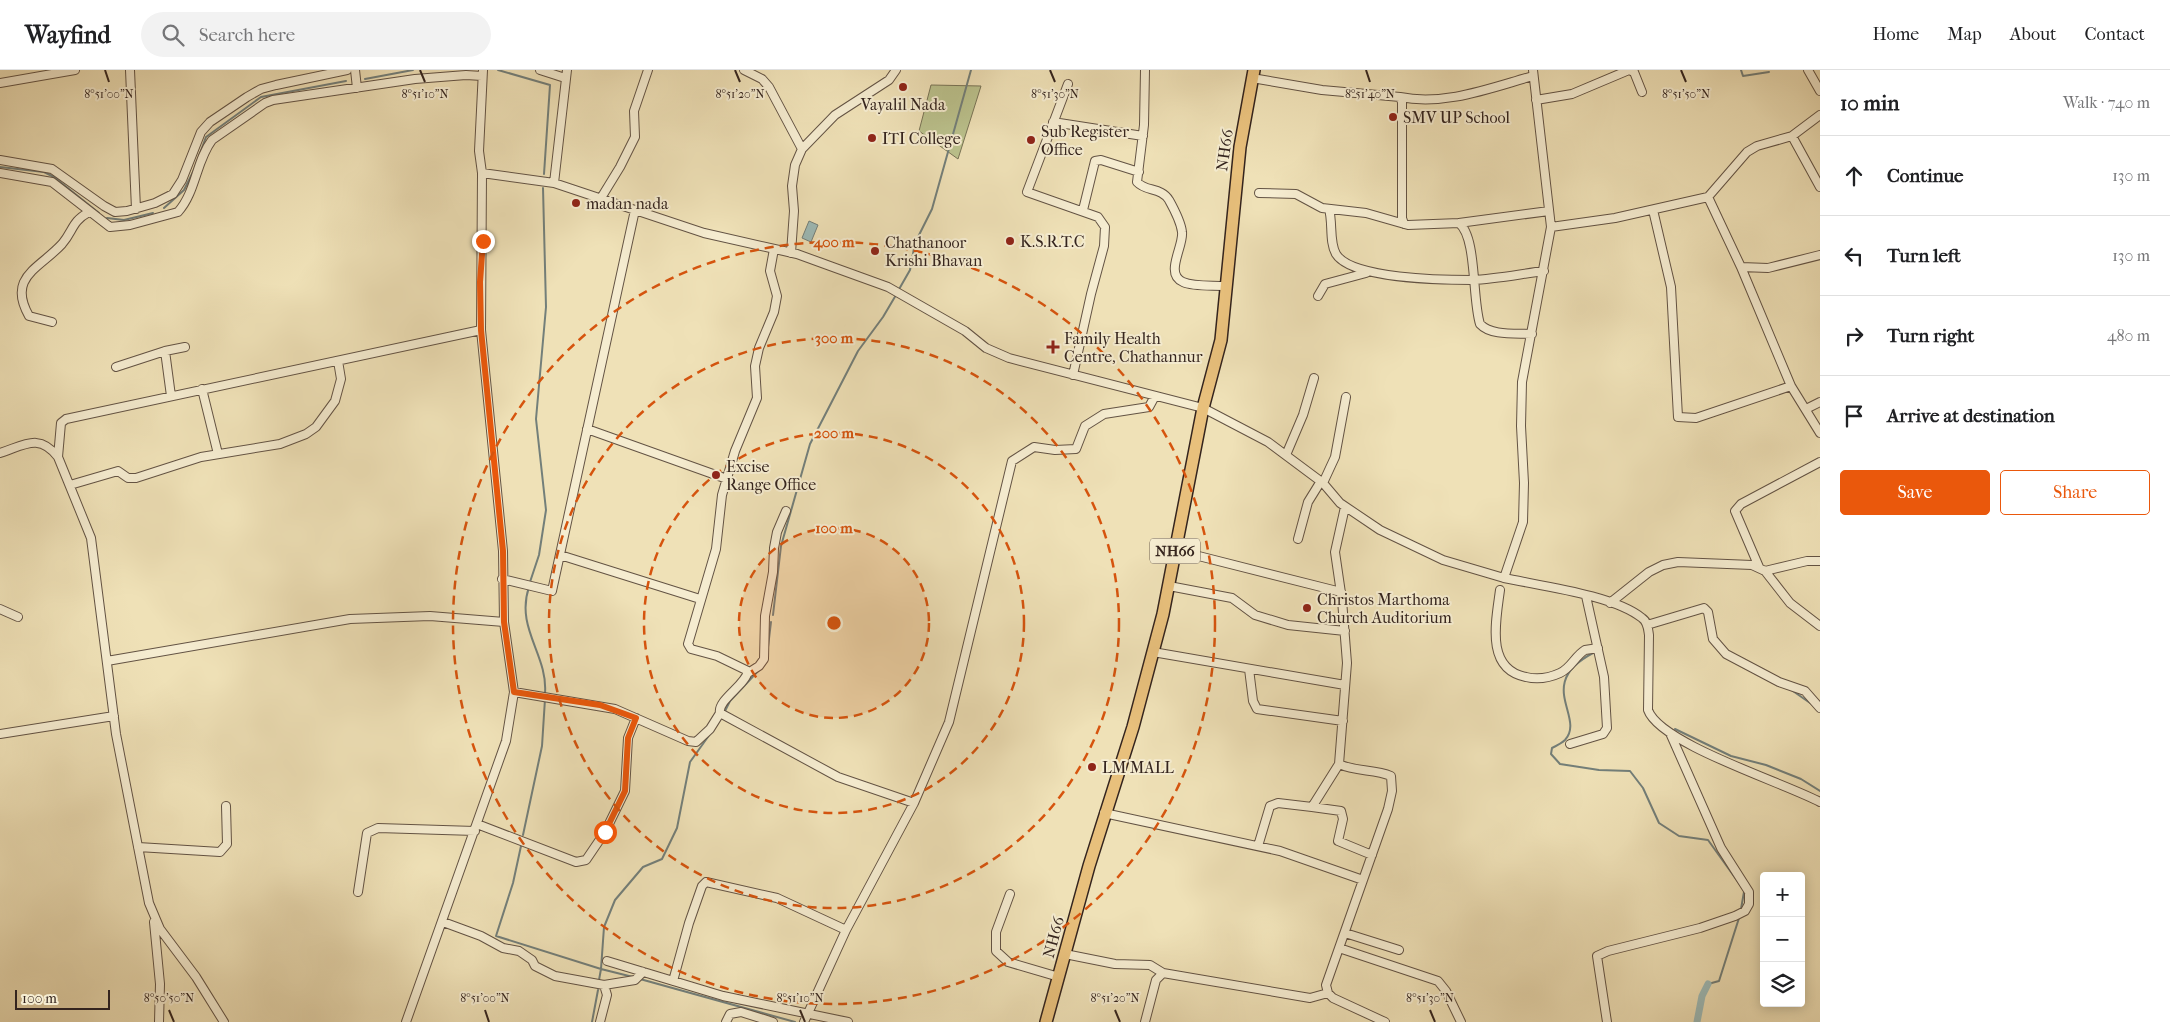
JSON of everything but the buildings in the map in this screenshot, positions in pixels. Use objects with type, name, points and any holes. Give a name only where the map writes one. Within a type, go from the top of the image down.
[{"type":"highway","name":"NH66","points":[[1046,1022],[1104,813],[1133,727],[1168,586],[1203,408],[1221,340],[1240,147],[1253,74]]},
{"type":"street","points":[[0,83],[28,74],[75,70]]},
{"type":"street","points":[[130,70],[136,209]]},
{"type":"street","points":[[540,70],[566,74],[554,183]]},
{"type":"street","points":[[601,198],[620,167],[635,137],[634,111],[648,70]]},
{"type":"street","points":[[744,70],[762,80],[769,87],[802,149]]},
{"type":"street","points":[[791,253],[794,211],[792,186],[794,165],[802,149],[835,114],[888,80],[895,74],[896,70]]},
{"type":"street","points":[[1145,70],[1143,136],[1138,184],[1160,190],[1164,194],[1181,228],[1182,238],[1175,266],[1176,276],[1182,282],[1225,286]]},
{"type":"street","points":[[1536,100],[1572,94],[1629,70],[1634,72],[1642,92]]},
{"type":"street","points":[[1808,70],[1820,91]]},
{"type":"street","points":[[0,173],[52,182],[67,192],[89,212],[104,215],[156,205],[173,194],[179,187],[201,132],[210,122],[261,89],[352,71],[357,86]]},
{"type":"street","points":[[0,160],[52,169],[104,215],[115,228],[172,215],[183,206],[207,146],[212,140],[258,108],[273,100],[357,86],[483,73],[479,151],[482,173],[481,330],[503,551],[504,622],[514,692],[514,705],[506,741],[406,1022]]},
{"type":"street","points":[[1253,74],[1322,90],[1415,100],[1460,97],[1533,73],[1552,227],[1522,382],[1523,522],[1504,578]]},
{"type":"street","points":[[1068,84],[1027,192],[1083,210],[1102,221],[1105,238],[1073,375]]},
{"type":"street","points":[[1400,97],[1402,102],[1402,218],[1404,224]]},
{"type":"street","points":[[1552,227],[1616,218],[1708,197],[1747,152],[1757,146],[1792,136],[1820,115]]},
{"type":"street","points":[[1053,122],[1143,136]]},
{"type":"street","points":[[1792,136],[1820,187]]},
{"type":"street","points":[[1083,210],[1095,161],[1101,160],[1139,172]]},
{"type":"street","points":[[482,173],[554,183],[729,241],[791,253],[888,287],[965,331],[986,348],[1009,358],[1203,408],[1268,442],[1322,482],[1345,507],[1380,530],[1415,548],[1443,560],[1504,578],[1586,596],[1610,603],[1636,614],[1647,624],[1648,710],[1654,721],[1699,750],[1799,790],[1820,802]]},
{"type":"street","points":[[1259,193],[1296,194],[1316,206],[1366,213],[1404,224],[1459,223],[1549,211]]},
{"type":"street","points":[[1708,197],[1741,267],[1791,386],[1820,433]]},
{"type":"street","points":[[156,205],[162,216]]},
{"type":"street","points":[[1329,209],[1335,254],[1348,265],[1368,272],[1472,280],[1544,271]]},
{"type":"street","points":[[502,579],[552,591],[635,210]]},
{"type":"street","points":[[1653,210],[1671,287],[1678,417],[1696,418],[1791,386]]},
{"type":"street","points":[[52,322],[29,316],[21,300],[25,279],[63,243],[77,219],[89,212]]},
{"type":"street","points":[[1459,223],[1469,238],[1472,280],[1478,317],[1483,328],[1493,331],[1532,334]]},
{"type":"street","points":[[748,673],[746,669],[716,656],[688,648],[689,637],[716,549],[722,495],[734,451],[757,398],[755,366],[759,348],[774,312],[778,296],[770,271],[774,249]]},
{"type":"street","points":[[1741,267],[1768,268],[1820,256]]},
{"type":"street","points":[[1318,296],[1325,284],[1368,272]]},
{"type":"street","points":[[58,457],[61,423],[66,419],[481,330]]},
{"type":"street","points":[[116,366],[185,347]]},
{"type":"street","points":[[165,351],[171,396]]},
{"type":"street","points":[[70,485],[113,472],[121,473],[128,478],[136,478],[173,465],[218,454],[294,440],[316,427],[335,401],[340,389],[341,379],[338,361]]},
{"type":"street","points":[[1286,455],[1303,415],[1314,378]]},
{"type":"street","points":[[202,389],[218,454]]},
{"type":"street","points":[[806,1018],[846,930],[914,803],[949,722],[1012,461],[1034,447],[1055,450],[1076,449],[1085,426],[1104,414],[1149,407],[1154,396]]},
{"type":"street","points":[[1298,539],[1308,502],[1322,482],[1334,457],[1346,397]]},
{"type":"street","points":[[1806,409],[1820,402]]},
{"type":"street","points":[[587,430],[727,478]]},
{"type":"street","points":[[0,453],[31,443],[44,443],[50,446],[58,457],[91,538],[114,716],[149,903],[154,916],[224,1022]]},
{"type":"street","points":[[1820,462],[1737,507],[1735,516],[1762,569],[1790,603],[1820,626]]},
{"type":"street","points":[[1312,807],[1339,764],[1347,663],[1341,592],[1335,552],[1345,507]]},
{"type":"street","points":[[514,692],[600,705],[636,718],[688,741],[696,742],[710,730],[720,713],[720,706],[748,673],[764,660],[765,616],[773,572],[774,548],[777,532],[786,511]]},
{"type":"street","points":[[1175,550],[1341,592]]},
{"type":"street","points":[[560,554],[700,599]]},
{"type":"street","points":[[1610,603],[1649,572],[1663,565],[1678,562],[1715,563],[1762,569],[1820,561]]},
{"type":"street","points":[[1168,586],[1226,596],[1238,601],[1255,615],[1288,625],[1345,631]]},
{"type":"street","points":[[1500,590],[1494,639],[1503,663],[1509,670],[1519,676],[1533,679],[1548,678],[1570,667],[1581,652],[1598,648]]},
{"type":"street","points":[[1570,744],[1603,734],[1607,728],[1604,677],[1586,596]]},
{"type":"street","points":[[1647,624],[1704,608],[1708,612],[1714,639],[1726,654],[1779,682],[1805,691],[1820,708]]},
{"type":"street","points":[[0,609],[18,617]]},
{"type":"street","points":[[107,661],[350,619],[430,616],[504,622]]},
{"type":"street","points":[[1153,652],[1345,685]]},
{"type":"street","points":[[1249,669],[1253,701],[1257,709],[1342,721]]},
{"type":"street","points":[[720,713],[838,776],[914,803]]},
{"type":"street","points":[[0,734],[114,716]]},
{"type":"street","points":[[358,892],[367,833],[378,828],[476,828],[576,862],[586,860],[609,826],[625,791],[628,738],[636,718]]},
{"type":"street","points":[[1607,1022],[1597,956],[1625,946],[1700,928],[1735,916],[1745,910],[1749,904],[1749,892],[1721,848],[1669,731]]},
{"type":"street","points":[[1339,764],[1351,770],[1380,772],[1391,776],[1392,791],[1388,809],[1326,985],[1328,993],[1333,998],[1384,1022]]},
{"type":"street","points":[[1258,846],[1270,806],[1278,803],[1341,811],[1343,819],[1338,841],[1372,855]]},
{"type":"street","points":[[138,847],[220,852],[227,844],[226,806]]},
{"type":"street","points":[[1104,813],[1280,851],[1363,880]]},
{"type":"street","points":[[673,981],[688,923],[702,886],[706,882],[777,898],[846,930]]},
{"type":"street","points":[[1010,894],[996,932],[996,951],[1008,962],[1059,977]]},
{"type":"street","points":[[154,916],[160,984],[159,1022]]},
{"type":"street","points":[[443,922],[481,936],[503,948],[519,951],[532,960],[535,966],[556,976],[604,985],[639,976]]},
{"type":"street","points":[[1345,933],[1399,950]]},
{"type":"street","points":[[1339,948],[1438,981],[1446,991],[1461,1022]]},
{"type":"street","points":[[1066,954],[1114,964],[1150,965],[1163,973],[1310,998],[1328,993]]},
{"type":"street","points":[[607,961],[639,976],[673,981],[806,1018],[848,1022]]},
{"type":"street","points":[[1145,1022],[1156,980],[1163,973]]},
{"type":"street","points":[[600,1022],[607,995],[604,985]]},
{"type":"street","points":[[726,1022],[730,1014],[736,1011],[773,1022]]},
{"type":"green space","points":[[931,85],[981,86],[958,159],[919,131]]},
{"type":"water","points":[[809,221],[818,225],[811,242],[802,238]]},
{"type":"waterway","points":[[365,79],[413,70]]},
{"type":"waterway","points":[[498,70],[550,85],[544,174]]},
{"type":"waterway","points":[[898,291],[910,270],[915,243],[932,209],[971,70]]},
{"type":"waterway","points":[[1741,70],[1743,76],[1769,72]]},
{"type":"waterway","points":[[199,156],[206,137],[261,97],[346,81]]},
{"type":"waterway","points":[[0,167],[44,172],[54,177],[99,213]]},
{"type":"waterway","points":[[164,208],[184,190],[194,170]]},
{"type":"waterway","points":[[530,582],[539,555],[546,510],[536,419],[546,307],[543,188]]},
{"type":"waterway","points":[[107,218],[124,220],[153,213]]},
{"type":"waterway","points":[[773,615],[781,546],[810,444],[858,351],[883,317],[896,295]]},
{"type":"waterway","points":[[529,587],[526,616],[542,666],[545,679],[545,693]]},
{"type":"waterway","points":[[768,647],[771,622]]},
{"type":"waterway","points":[[1593,653],[1576,665],[1567,676],[1564,688],[1570,731],[1565,740],[1552,748],[1551,754],[1560,764],[1599,770],[1630,771],[1643,788],[1659,823],[1679,836],[1708,840],[1741,886]]},
{"type":"waterway","points":[[725,711],[730,701],[760,669]]},
{"type":"waterway","points":[[1790,689],[1813,705]]},
{"type":"waterway","points":[[523,835],[542,746],[545,699]]},
{"type":"waterway","points":[[1675,729],[1731,756],[1766,765],[1801,779],[1820,791]]},
{"type":"waterway","points":[[633,977],[601,969],[604,927],[615,900],[643,867],[662,859],[677,828],[690,762],[710,734]]},
{"type":"waterway","points":[[521,846],[513,883],[496,936],[601,969],[599,980]]},
{"type":"waterway","points":[[1741,909],[1744,892]]},
{"type":"waterway","points":[[1708,984],[1719,981],[1739,918]]},
{"type":"waterway","points":[[640,979],[795,1022]]},
{"type":"waterway","points":[[1697,1022],[1702,996],[1708,984]]},
{"type":"waterway","points":[[592,1022],[598,990]]},
{"type":"place","name":"Vayalil Nada","points":[[903,87]]},
{"type":"place","name":"SMV UP School","points":[[1393,117]]},
{"type":"place","name":"ITI College","points":[[872,138]]},
{"type":"place","name":"Sub Register Office","points":[[1031,140]]},
{"type":"place","name":"madan nada","points":[[576,203]]},
{"type":"place","name":"K.S.R.T.C","points":[[1010,241]]},
{"type":"place","name":"Chathanoor Krishi Bhavan","points":[[875,251]]},
{"type":"place","name":"Family Health Centre, Chathannur","points":[[1053,347]]},
{"type":"place","name":"Excise Range Office","points":[[716,475]]},
{"type":"place","name":"Christos Marthoma Church Auditorium","points":[[1307,608]]},
{"type":"place","name":"LM MALL","points":[[1092,767]]},
{"type":"route","points":[[483,241],[480,282],[481,330],[503,551],[504,622],[514,692],[600,705],[636,718],[628,738],[625,791],[616,814],[605,832]]}]
